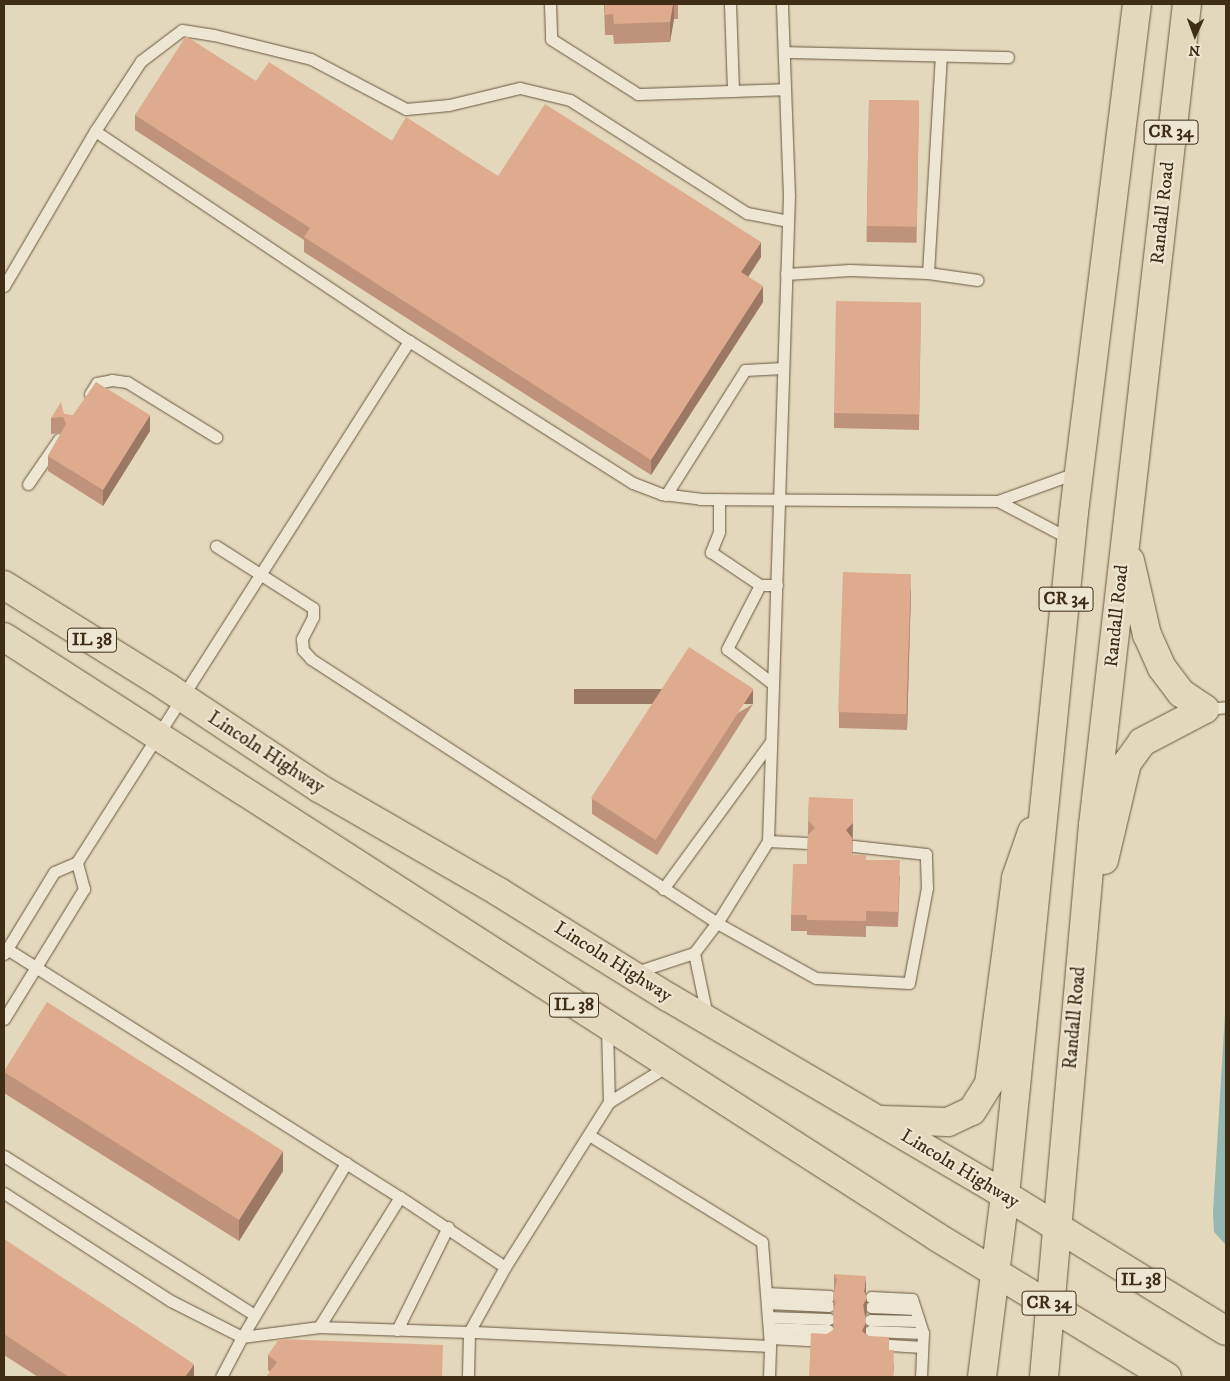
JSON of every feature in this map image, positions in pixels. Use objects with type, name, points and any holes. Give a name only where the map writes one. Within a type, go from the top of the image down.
[{"type":"main road","name":"CR 34","points":[[982,1377],[1005,1195],[1079,471],[1137,4]]},
{"type":"main road","name":"Randall Road","points":[[1055,1228],[1081,953],[1187,4]]},
{"type":"main road","points":[[1126,539],[1147,636],[1162,668],[1181,693],[1216,708]]},
{"type":"main road","name":"Lincoln Highway","points":[[4,585],[180,696],[319,788],[1005,1195],[1055,1228],[1226,1331]]},
{"type":"main road","name":"IL 38","points":[[4,637],[607,1026],[1158,1376]]},
{"type":"main road","points":[[1081,953],[1127,763],[1142,742],[1216,708]]},
{"type":"main road","points":[[878,1120],[948,1122],[972,1111],[989,1084],[1016,878],[1048,783]]},
{"type":"main road","name":"CR 34","points":[[1044,1377],[1055,1228]]},
{"type":"lane","points":[[550,4],[551,39],[638,94],[785,89]]},
{"type":"lane","points":[[730,4],[733,91]]},
{"type":"lane","points":[[632,973],[694,953],[717,923],[768,841],[788,221],[782,4]]},
{"type":"lane","points":[[4,286],[95,130],[140,61],[182,30],[214,35],[311,60],[406,109],[449,105],[520,88],[570,100],[747,213],[788,221]]},
{"type":"lane","points":[[784,52],[1008,57]]},
{"type":"lane","points":[[928,273],[941,56]]},
{"type":"lane","points":[[95,130],[409,341],[633,483],[666,495],[719,499],[998,502],[1079,471]]},
{"type":"lane","points":[[786,274],[850,270],[928,273],[978,280]]},
{"type":"lane","points":[[409,341],[180,696],[77,862],[54,872],[5,951],[448,1227],[505,1267]]},
{"type":"lane","points":[[666,495],[745,370],[783,368]]},
{"type":"lane","points":[[80,408],[97,384],[112,380],[127,382],[216,437]]},
{"type":"lane","points":[[28,484],[59,439]]},
{"type":"lane","points":[[719,499],[719,532],[711,552],[760,585],[777,585]]},
{"type":"lane","points":[[998,502],[1072,540]]},
{"type":"lane","points":[[216,546],[313,608],[313,617],[302,640],[304,650],[311,659],[663,889],[717,923],[816,978],[910,983],[927,888],[926,854],[853,846]]},
{"type":"lane","points":[[760,585],[728,649],[772,683]]},
{"type":"lane","points":[[663,889],[770,743]]},
{"type":"lane","points":[[768,841],[808,843]]},
{"type":"lane","points":[[4,1019],[84,890],[77,862]]},
{"type":"lane","points":[[694,953],[708,1020]]},
{"type":"lane","points":[[607,1026],[609,1102]]},
{"type":"lane","points":[[468,1377],[469,1332],[505,1267],[609,1102],[668,1065]]},
{"type":"lane","points":[[589,1135],[762,1242],[769,1332],[769,1377]]},
{"type":"lane","points":[[4,1156],[255,1315]]},
{"type":"lane","points":[[221,1377],[242,1337],[346,1163]]},
{"type":"lane","points":[[4,1193],[171,1301],[242,1337],[319,1327],[469,1332],[769,1332],[828,1330],[769,1332]]},
{"type":"lane","points":[[319,1327],[400,1197]]},
{"type":"lane","points":[[397,1330],[448,1227]]},
{"type":"lane","points":[[766,1298],[829,1301]]},
{"type":"lane","points":[[871,1302],[913,1304],[923,1333],[921,1377]]},
{"type":"lane","points":[[918,1321],[870,1326],[923,1333]]},
{"type":"lane","points":[[870,1344],[922,1347]]},
{"type":"water","points":[[1226,997],[1226,1245],[1214,1232],[1213,1212]]},
{"type":"building","points":[[605,4],[673,4],[670,22],[614,24],[613,14],[605,15]]},
{"type":"building","points":[[186,36],[256,81],[269,62],[392,141],[406,117],[498,176],[545,104],[761,242],[741,272],[763,286],[651,460],[304,237],[310,228],[135,115]]},
{"type":"building","points":[[869,100],[919,101],[917,227],[867,226]]},
{"type":"building","points":[[836,301],[921,302],[919,414],[834,413]]},
{"type":"building","points":[[96,382],[150,415],[103,490],[48,456],[66,424],[63,417],[51,418],[61,402],[64,414],[73,415]]},
{"type":"building","points":[[843,572],[911,574],[906,714],[838,712]]},
{"type":"building","points":[[689,647],[754,689],[656,840],[591,798]]},
{"type":"building","points":[[809,797],[853,799],[853,823],[846,830],[852,838],[852,855],[866,855],[866,860],[900,860],[898,912],[866,911],[866,921],[807,920],[807,915],[791,915],[793,864],[807,864],[808,835],[815,828],[808,820]]},
{"type":"building","points":[[47,1002],[283,1151],[239,1220],[4,1072]]},
{"type":"building","points":[[4,1239],[194,1364],[185,1377],[69,1377],[4,1334]]},
{"type":"building","points":[[834,1274],[866,1276],[864,1291],[867,1298],[863,1305],[866,1322],[862,1331],[868,1336],[889,1337],[889,1350],[894,1350],[893,1377],[809,1377],[811,1333],[827,1334],[834,1329],[833,1309],[836,1303],[833,1297],[837,1280]]},
{"type":"building","points":[[279,1339],[443,1345],[442,1377],[266,1377],[277,1362],[268,1355]]}]
